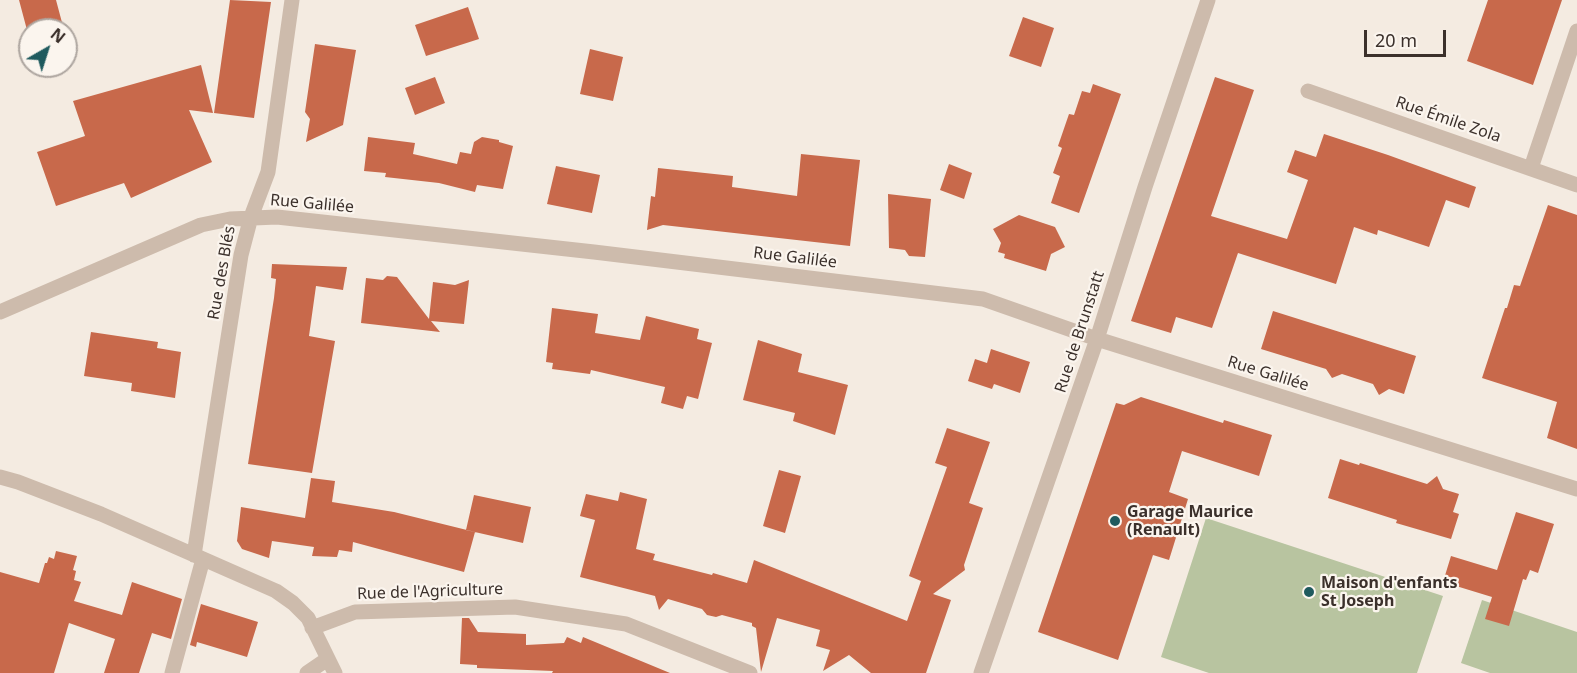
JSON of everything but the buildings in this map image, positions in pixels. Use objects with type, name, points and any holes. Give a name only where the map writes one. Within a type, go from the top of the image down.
[{"type":"street","name":"Rue des Blés","points":[[172,673],[199,557],[241,255],[251,217],[268,172],[292,0]]},
{"type":"street","name":"Rue de Brunstatt","points":[[981,673],[1097,339],[1208,0]]},
{"type":"street","points":[[1531,168],[1577,31]]},
{"type":"street","name":"Rue Émile Zola","points":[[1308,90],[1577,184]]},
{"type":"street","name":"Rue Galilée","points":[[0,312],[201,225],[230,219],[251,217],[302,220],[582,251],[983,299],[1097,339],[1577,489]]},
{"type":"street","points":[[0,477],[101,514],[276,591],[308,618],[326,660],[335,673]]},
{"type":"street","name":"Rue de l'Agriculture","points":[[312,628],[356,612],[515,607],[626,624],[750,673]]},
{"type":"street","points":[[307,673],[326,660]]},
{"type":"green space","points":[[1206,518],[1443,596],[1417,673],[1209,673],[1161,657]]},
{"type":"green space","points":[[1482,600],[1577,632],[1577,673],[1490,673],[1461,663]]},
{"type":"place","name":"Garage Maurice (Renault)","points":[[1115,521]]},
{"type":"place","name":"Maison d'enfants St Joseph","points":[[1309,592]]}]
